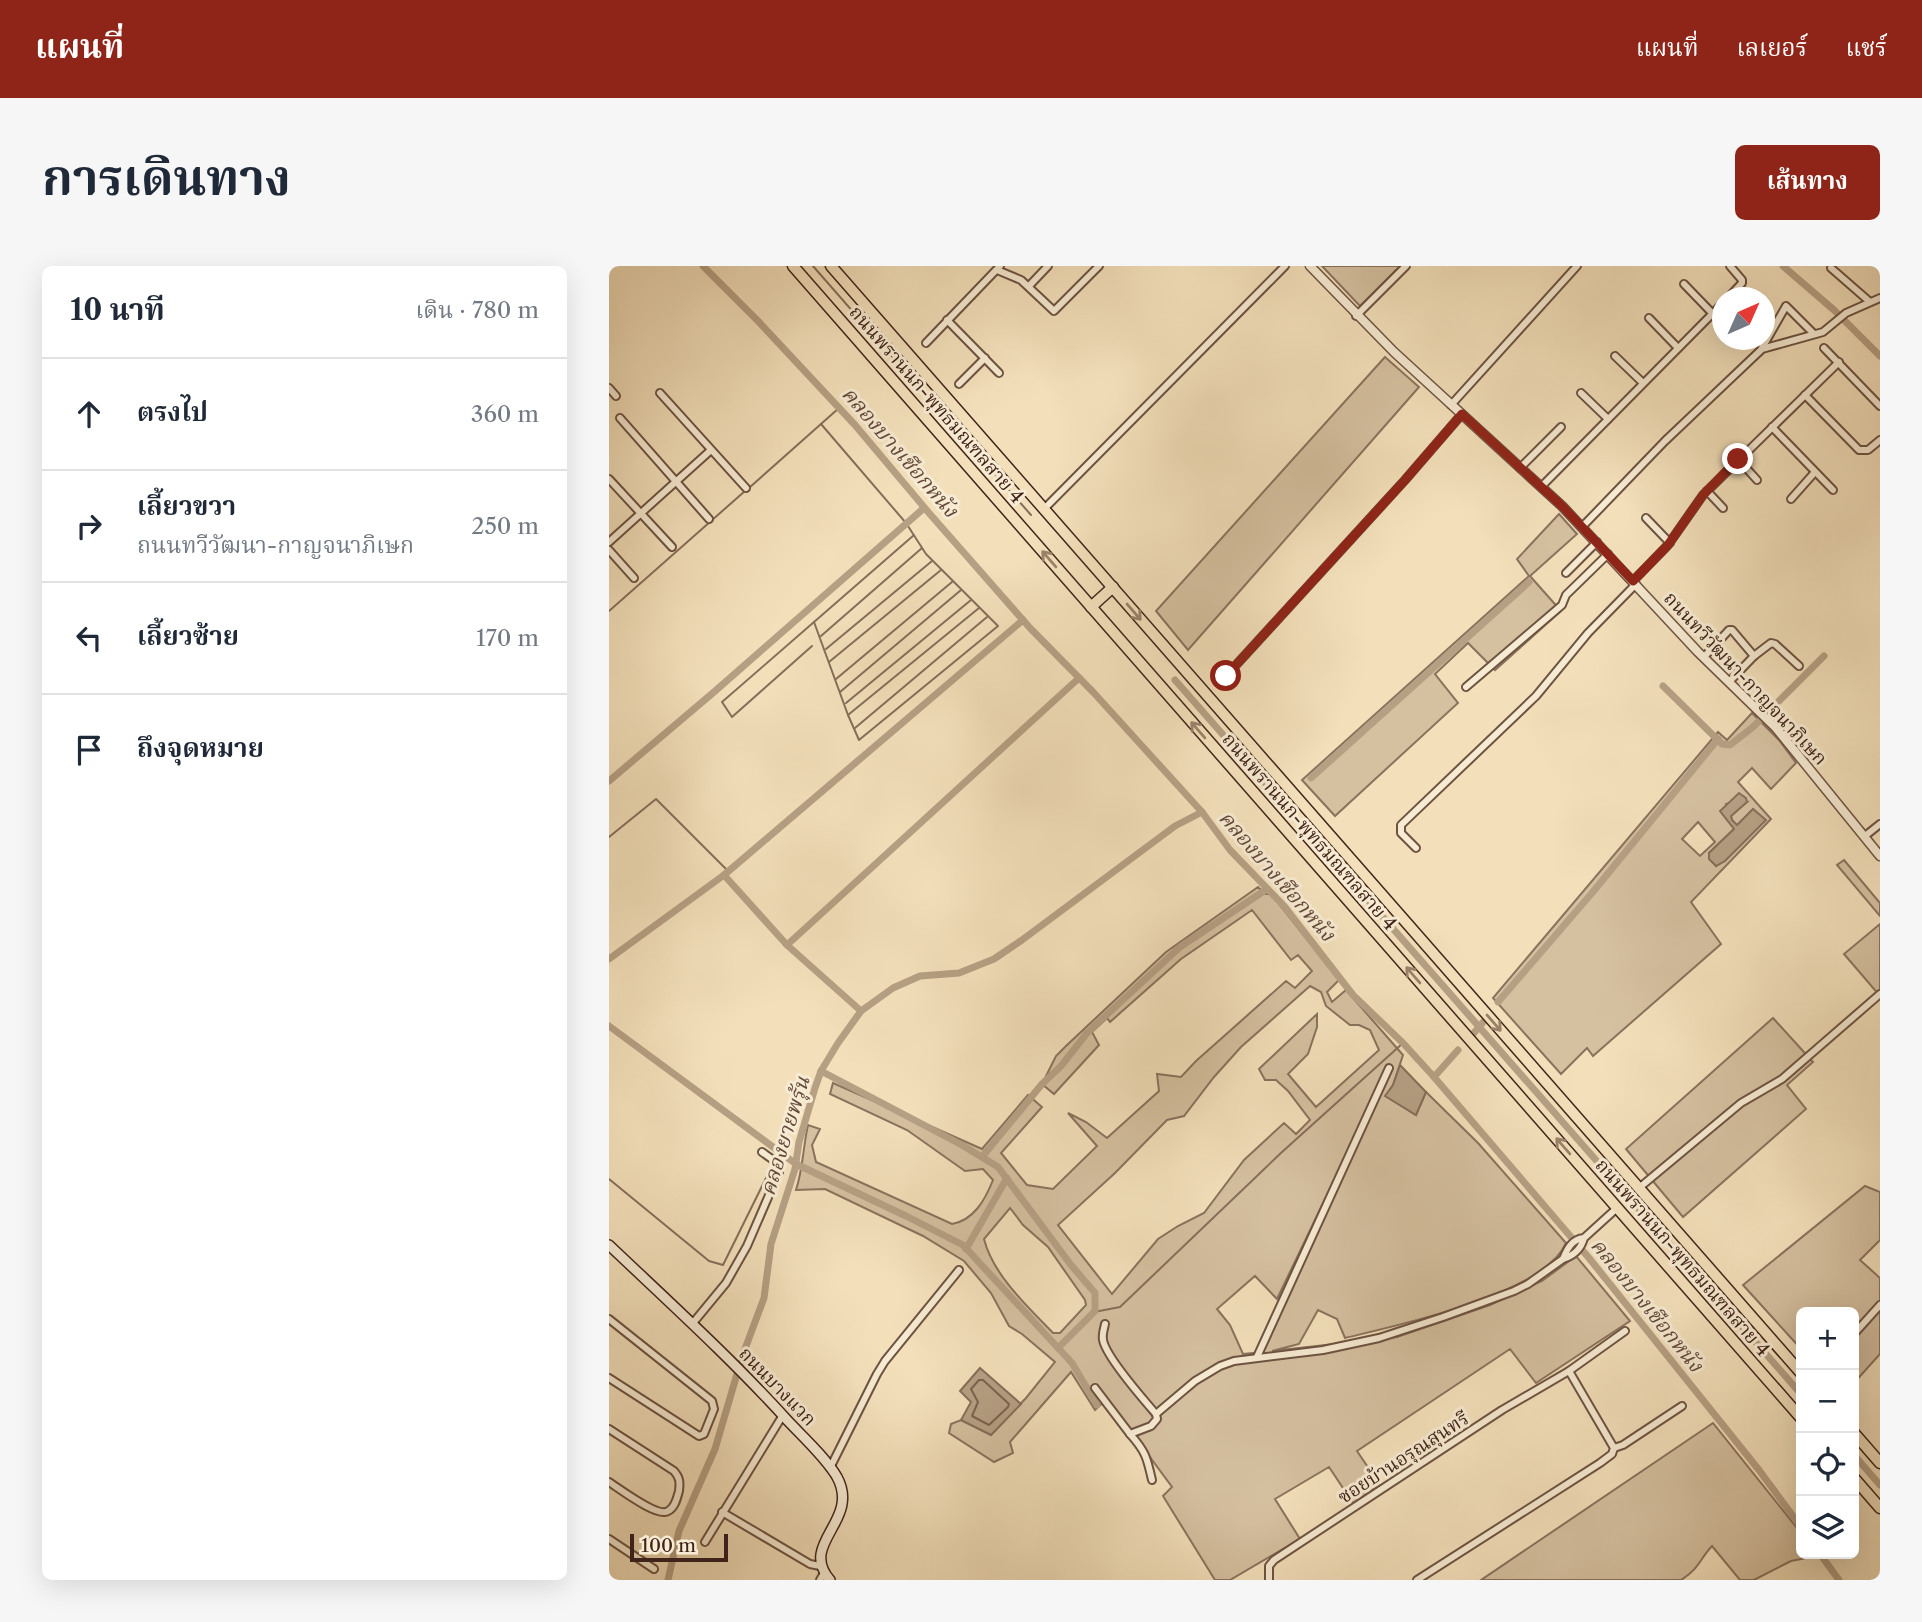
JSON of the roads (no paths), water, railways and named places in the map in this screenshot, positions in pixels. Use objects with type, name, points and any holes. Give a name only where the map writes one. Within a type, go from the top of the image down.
[{"type":"main road","name":"ถนนพรานนก-พุทธมณฑลสาย 4","points":[[793,266],[1796,1413]]},
{"type":"main road","name":"ถนนพรานนก-พุทธมณฑลสาย 4","points":[[831,266],[1798,1370]]},
{"type":"main road","points":[[1091,607],[1112,587]]},
{"type":"main road","name":"ถนนบางแวก","points":[[609,1245],[748,1378],[830,1468],[842,1488],[843,1499],[841,1510],[819,1560],[823,1575]]},
{"type":"main road","points":[[1859,1438],[1878,1457]]},
{"type":"main road","points":[[1859,1484],[1880,1508]]},
{"type":"street","points":[[1029,286],[1048,266]]},
{"type":"street","points":[[926,343],[998,268],[1029,286],[1054,311],[1099,266]]},
{"type":"street","points":[[1044,509],[1285,266]]},
{"type":"street","name":"ถนนทวีวัฒนา-กาญจนาภิเษก","points":[[1310,266],[1356,316],[1541,486],[1597,542],[1704,657],[1774,726],[1880,856]]},
{"type":"street","points":[[1356,316],[1405,266]]},
{"type":"street","points":[[1451,405],[1577,266]]},
{"type":"street","points":[[1730,266],[1742,280],[1738,287]]},
{"type":"street","points":[[1831,268],[1870,302]]},
{"type":"street","points":[[1541,486],[1712,313],[1684,284]]},
{"type":"street","points":[[1775,345],[1823,332],[1846,313],[1880,298]]},
{"type":"street","points":[[1775,326],[1786,306],[1814,334]]},
{"type":"street","points":[[1649,318],[1678,348]]},
{"type":"street","points":[[947,320],[999,373]]},
{"type":"street","points":[[1825,348],[1880,406]]},
{"type":"street","points":[[1582,527],[1665,441],[1761,350]]},
{"type":"street","points":[[1615,356],[1643,383]]},
{"type":"street","points":[[959,384],[985,358]]},
{"type":"street","points":[[1416,848],[1401,833],[1401,825],[1536,696],[1588,633],[1658,558],[1707,491],[1839,362]]},
{"type":"street","points":[[609,388],[616,396]]},
{"type":"street","points":[[660,393],[746,488]]},
{"type":"street","points":[[1581,393],[1608,419]]},
{"type":"street","points":[[1805,395],[1859,450],[1868,450],[1880,440]]},
{"type":"street","points":[[1226,676],[1462,414]]},
{"type":"street","points":[[620,418],[709,519]]},
{"type":"street","points":[[1520,468],[1561,427]]},
{"type":"street","points":[[1772,427],[1833,490]]},
{"type":"street","points":[[609,542],[711,450]]},
{"type":"street","points":[[1738,459],[1757,480]]},
{"type":"street","points":[[1791,499],[1815,472]]},
{"type":"street","points":[[609,479],[672,547]]},
{"type":"street","points":[[1707,491],[1723,508]]},
{"type":"street","points":[[1646,519],[1670,543]]},
{"type":"street","points":[[1566,573],[1597,542]]},
{"type":"street","points":[[609,550],[634,578]]},
{"type":"street","points":[[1467,687],[1562,605],[1566,595],[1608,554]]},
{"type":"street","points":[[1704,657],[1730,630],[1754,656]]},
{"type":"street","points":[[1729,682],[1768,644],[1775,643],[1799,666]]},
{"type":"street","points":[[1865,836],[1880,824]]},
{"type":"street","points":[[1639,1188],[1741,1103],[1782,1079],[1880,993]]},
{"type":"street","points":[[1257,1357],[1389,1068]]},
{"type":"street","points":[[693,1323],[726,1283],[747,1246],[779,1172],[775,1161],[762,1152]]},
{"type":"street","points":[[1156,1414],[1207,1374],[1234,1361],[1324,1350],[1384,1336],[1514,1291],[1536,1279],[1566,1256],[1572,1243],[1582,1240],[1617,1208]]},
{"type":"street","points":[[830,1468],[885,1361],[959,1270]]},
{"type":"street","points":[[1859,1329],[1880,1306]]},
{"type":"street","points":[[609,1319],[712,1401],[715,1409],[704,1434],[699,1436],[609,1378]]},
{"type":"street","points":[[1105,1324],[1102,1337],[1104,1346],[1156,1414],[1155,1423],[1131,1434]]},
{"type":"street","name":"ซอยบ้านอรุณสุนทรี","points":[[1269,1580],[1269,1566],[1274,1560],[1502,1410],[1569,1371],[1625,1331]]},
{"type":"street","points":[[1417,1580],[1612,1454],[1614,1448],[1569,1371]]},
{"type":"street","points":[[1095,1388],[1143,1449],[1152,1480]]},
{"type":"street","points":[[1614,1448],[1623,1445],[1682,1406]]},
{"type":"street","points":[[705,1542],[783,1415]]},
{"type":"street","points":[[609,1429],[674,1471],[680,1483],[673,1506],[668,1512],[661,1513],[609,1482]]},
{"type":"street","points":[[722,1511],[810,1564],[823,1575]]},
{"type":"street","points":[[609,1539],[654,1569]]},
{"type":"water","points":[[1739,793],[1747,802],[1731,816],[1737,825],[1753,809],[1766,820],[1725,861],[1716,866],[1709,859],[1709,853],[1734,829],[1720,811]]},
{"type":"water","points":[[1400,1065],[1426,1092],[1416,1115],[1385,1096],[1393,1085]]},
{"type":"water","points":[[980,1368],[1021,1404],[991,1435],[961,1420],[971,1402],[960,1391]]},
{"type":"waterway","name":"คลองบางเชือกหนัง","points":[[703,266],[855,425],[1030,628],[1094,693],[1202,812],[1230,850],[1284,906],[1353,995],[1434,1077],[1589,1258],[1796,1520]]},
{"type":"waterway","points":[[813,266],[1031,515]]},
{"type":"waterway","points":[[1783,266],[1834,310],[1880,356]]},
{"type":"waterway","points":[[749,488],[839,408]]},
{"type":"waterway","points":[[821,424],[906,523],[926,554],[998,626],[859,740],[814,622],[914,535]]},
{"type":"waterway","points":[[609,611],[745,491]]},
{"type":"waterway","points":[[609,781],[924,508]]},
{"type":"waterway","points":[[821,636],[922,548]]},
{"type":"waterway","points":[[826,649],[932,561]]},
{"type":"waterway","points":[[829,662],[941,570]]},
{"type":"waterway","points":[[836,679],[952,582]]},
{"type":"waterway","points":[[1311,778],[1529,582]]},
{"type":"waterway","points":[[840,692],[961,590]]},
{"type":"waterway","points":[[846,703],[971,600]]},
{"type":"waterway","points":[[848,715],[979,608]]},
{"type":"waterway","points":[[855,728],[987,617]]},
{"type":"waterway","points":[[609,959],[724,875],[1023,620]]},
{"type":"waterway","points":[[812,646],[732,717],[722,702],[814,622]]},
{"type":"waterway","points":[[1663,686],[1722,744],[1730,745],[1753,727],[1824,656]]},
{"type":"waterway","points":[[787,945],[1079,678]]},
{"type":"waterway","points":[[1175,680],[1796,1388]]},
{"type":"waterway","points":[[1498,1002],[1592,893],[1718,739]]},
{"type":"waterway","points":[[609,837],[656,799],[728,871]]},
{"type":"waterway","name":"คลองยายพรุ้น","points":[[668,1580],[679,1531],[715,1449],[742,1357],[764,1298],[771,1244],[795,1169],[799,1142],[815,1088],[821,1071],[838,1043],[861,1011],[893,988],[920,976],[959,973],[994,959],[1175,826],[1202,812]]},
{"type":"waterway","points":[[724,875],[787,945],[861,1011]]},
{"type":"waterway","points":[[982,1157],[1087,1033],[1180,947],[1267,889]]},
{"type":"waterway","points":[[1473,1034],[1485,1020]]},
{"type":"waterway","points":[[609,1026],[796,1164],[963,1245],[1072,1363],[1097,1405]]},
{"type":"waterway","points":[[1094,1312],[1120,1307],[1282,1152],[1403,1043]]},
{"type":"waterway","points":[[1434,1077],[1458,1050]]},
{"type":"waterway","points":[[821,1071],[962,1145],[998,1167],[1095,1293],[1095,1311],[1058,1348]]},
{"type":"waterway","points":[[609,1179],[709,1261],[723,1265],[770,1170]]},
{"type":"waterway","points":[[966,1249],[1007,1178]]},
{"type":"waterway","points":[[1859,1461],[1880,1485]]},
{"type":"waterway","name":"คลองบางเชือกหนัง","points":[[1824,1559],[1839,1580]]}]
